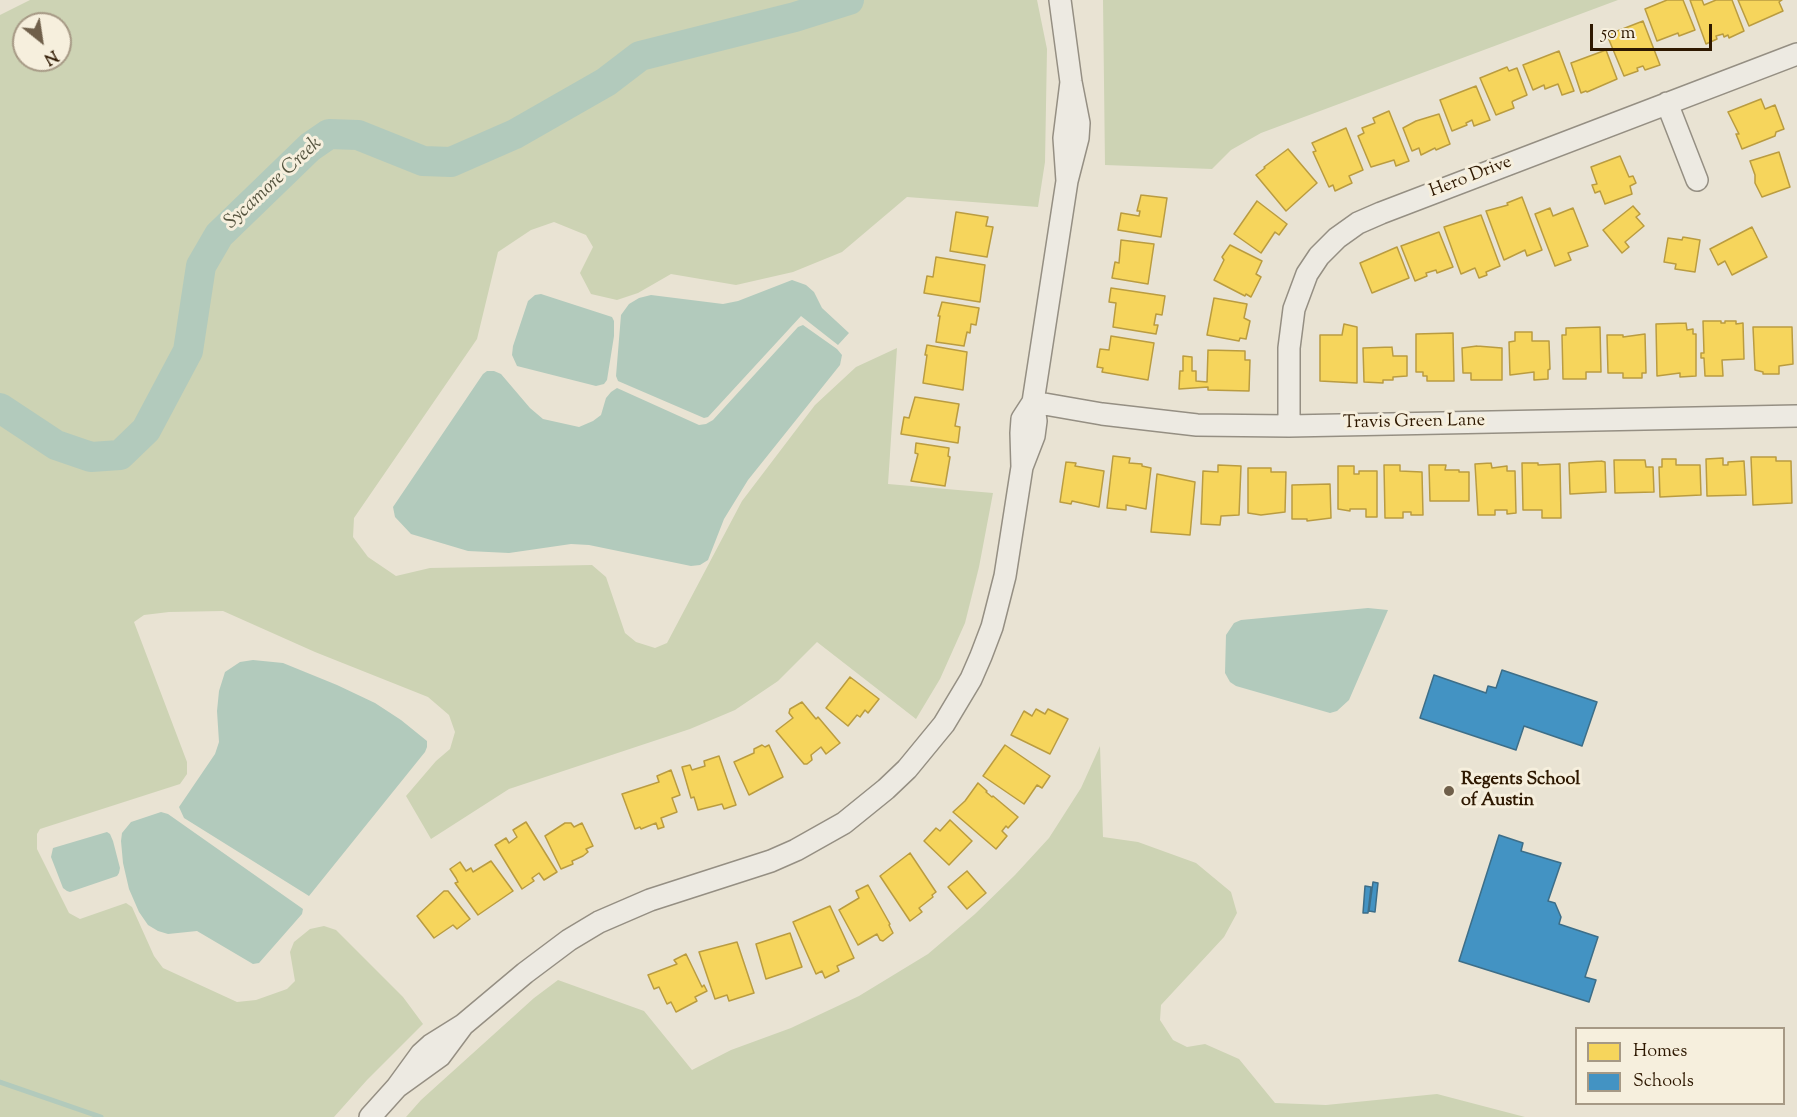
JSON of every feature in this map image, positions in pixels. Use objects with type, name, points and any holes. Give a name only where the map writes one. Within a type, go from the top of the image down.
[{"type":"street","points":[[370,1117],[397,1087],[421,1054],[463,1025],[551,953],[599,922],[650,900],[771,861],[844,823],[907,769],[944,724],[971,679],[992,627],[1005,576],[1022,467],[1020,433],[1022,419],[1033,402],[1067,181],[1064,138],[1071,82],[1060,0]]},
{"type":"street","name":"Hero Drive","points":[[1289,426],[1289,348],[1294,309],[1307,274],[1319,256],[1336,238],[1358,223],[1381,213],[1797,54]]},
{"type":"street","points":[[1667,103],[1697,180]]},
{"type":"street","name":"Travis Green Lane","points":[[1033,402],[1102,414],[1176,423],[1289,426],[1797,416]]},
{"type":"shaded area","points":[[30,0],[1037,0],[1047,49],[1045,162],[1038,207],[907,197],[842,252],[793,272],[736,285],[671,274],[638,293],[617,300],[591,294],[580,273],[593,247],[586,235],[554,222],[531,230],[498,252],[477,339],[354,518],[353,537],[368,557],[396,576],[430,568],[592,565],[606,577],[625,633],[636,642],[655,648],[667,643],[742,501],[815,405],[856,367],[897,348],[888,484],[993,493],[979,567],[965,623],[940,679],[916,719],[817,642],[778,681],[735,710],[690,729],[509,789],[431,839],[406,796],[436,761],[450,749],[455,732],[449,715],[428,697],[315,652],[223,611],[144,615],[134,622],[187,762],[187,774],[180,784],[40,829],[37,834],[37,849],[69,913],[80,919],[126,903],[132,907],[154,956],[163,968],[237,1002],[256,1000],[287,989],[295,981],[290,952],[294,942],[310,929],[324,926],[336,930],[403,997],[423,1024],[334,1117],[0,1117],[0,15]]},
{"type":"shaded area","points":[[1103,0],[1618,0],[1261,133],[1231,150],[1212,169],[1105,165]]},
{"type":"shaded area","points":[[792,280],[806,285],[814,292],[822,308],[849,333],[838,345],[801,316],[708,417],[704,418],[618,381],[616,376],[621,315],[629,304],[639,298],[651,295],[723,304],[738,301]]},
{"type":"shaded area","points":[[541,294],[612,317],[614,336],[607,380],[604,384],[596,386],[517,366],[512,355],[513,346],[528,301],[535,295]]},
{"type":"shaded area","points":[[803,325],[837,349],[842,355],[840,365],[748,480],[724,519],[708,560],[700,565],[691,566],[589,545],[571,544],[509,553],[468,551],[411,534],[395,517],[393,507],[487,371],[501,374],[530,408],[543,419],[579,427],[601,415],[606,398],[617,388],[699,425],[706,424],[713,420],[798,327]]},
{"type":"shaded area","points":[[1368,608],[1388,610],[1349,700],[1337,711],[1330,713],[1236,686],[1230,682],[1225,673],[1226,635],[1234,623],[1241,620]]},
{"type":"shaded area","points":[[253,660],[283,663],[337,685],[375,703],[427,741],[425,752],[309,896],[184,818],[179,807],[215,754],[219,742],[217,711],[219,691],[225,672],[240,662]]},
{"type":"shaded area","points":[[1100,746],[1103,837],[1138,842],[1196,863],[1231,892],[1237,913],[1224,937],[1161,1005],[1160,1020],[1173,1040],[1187,1047],[1205,1044],[1239,1059],[1275,1103],[1326,1105],[1437,1094],[1525,1117],[406,1117],[421,1100],[534,998],[558,980],[644,1011],[692,1070],[731,1050],[791,1028],[859,996],[928,954],[975,914],[1015,875],[1049,838],[1081,788]]},
{"type":"shaded area","points":[[161,812],[168,814],[303,909],[302,914],[259,963],[253,964],[197,931],[168,934],[158,931],[148,925],[139,912],[129,889],[123,863],[122,833],[131,822]]},
{"type":"shaded area","points":[[107,832],[113,841],[120,868],[117,876],[70,892],[67,891],[63,888],[51,857],[53,848]]},
{"type":"building: Homes","points":[[1667,0],[1683,0],[1695,30],[1679,36],[1678,33],[1657,41],[1645,9]]},
{"type":"building: Homes","points":[[1690,0],[1702,0],[1704,5],[1716,0],[1732,0],[1744,31],[1729,38],[1728,35],[1724,37],[1723,34],[1716,36],[1717,39],[1706,44]]},
{"type":"building: Homes","points":[[1738,0],[1782,0],[1779,2],[1783,11],[1749,26]]},
{"type":"building: Homes","points":[[1643,21],[1660,65],[1645,70],[1643,66],[1637,68],[1638,71],[1624,76],[1607,35]]},
{"type":"building: Homes","points":[[1606,50],[1617,79],[1581,93],[1571,63]]},
{"type":"building: Homes","points":[[1559,51],[1574,91],[1562,95],[1558,84],[1545,89],[1544,85],[1533,90],[1523,65]]},
{"type":"building: Homes","points":[[1507,67],[1509,71],[1517,68],[1527,95],[1512,102],[1514,108],[1496,115],[1480,78]]},
{"type":"building: Homes","points":[[1476,86],[1490,120],[1474,126],[1472,120],[1466,123],[1467,125],[1452,131],[1440,100]]},
{"type":"building: Homes","points":[[1761,99],[1765,109],[1775,105],[1784,129],[1776,132],[1775,136],[1742,149],[1736,134],[1739,134],[1728,112]]},
{"type":"building: Homes","points":[[1389,111],[1409,161],[1396,166],[1394,160],[1371,167],[1358,136],[1364,133],[1362,128],[1375,123],[1373,118]]},
{"type":"building: Homes","points":[[1439,114],[1450,144],[1421,155],[1419,148],[1412,151],[1403,128],[1416,121]]},
{"type":"building: Homes","points":[[1346,128],[1363,170],[1349,176],[1352,183],[1335,191],[1333,185],[1329,187],[1313,152],[1316,151],[1312,143]]},
{"type":"building: Homes","points":[[1288,149],[1317,183],[1286,211],[1256,175]]},
{"type":"building: Homes","points":[[1779,152],[1790,187],[1762,197],[1755,183],[1750,161]]},
{"type":"building: Homes","points":[[1620,156],[1629,177],[1633,176],[1636,183],[1630,186],[1632,194],[1605,204],[1600,191],[1595,193],[1592,185],[1597,184],[1591,167]]},
{"type":"building: Homes","points":[[1141,195],[1167,198],[1161,237],[1118,230],[1121,213],[1139,216],[1140,211],[1137,211]]},
{"type":"building: Homes","points":[[1522,197],[1542,250],[1527,256],[1525,250],[1504,260],[1486,211],[1508,205],[1507,203]]},
{"type":"building: Homes","points":[[1257,201],[1287,224],[1279,235],[1275,232],[1261,253],[1234,234]]},
{"type":"building: Homes","points":[[1633,206],[1640,214],[1636,217],[1644,226],[1625,242],[1629,247],[1622,253],[1603,230]]},
{"type":"building: Homes","points":[[1550,208],[1553,216],[1573,208],[1588,246],[1568,253],[1571,260],[1555,266],[1535,214]]},
{"type":"building: Homes","points":[[956,212],[988,217],[986,226],[993,227],[987,257],[950,251]]},
{"type":"building: Homes","points":[[1481,215],[1500,266],[1479,278],[1475,268],[1461,274],[1444,227]]},
{"type":"building: Homes","points":[[1752,227],[1767,257],[1732,275],[1725,261],[1718,265],[1710,249]]},
{"type":"building: Homes","points":[[1439,232],[1453,267],[1437,273],[1436,270],[1426,273],[1427,276],[1415,281],[1401,246]]},
{"type":"building: Homes","points":[[1683,237],[1700,240],[1695,272],[1675,269],[1676,264],[1664,262],[1668,238],[1682,240]]},
{"type":"building: Homes","points":[[1121,240],[1154,244],[1148,284],[1112,278],[1115,262],[1119,263]]},
{"type":"building: Homes","points":[[1230,245],[1262,261],[1256,274],[1261,277],[1251,297],[1214,280],[1224,260],[1222,257]]},
{"type":"building: Homes","points":[[1397,247],[1409,278],[1372,293],[1360,263]]},
{"type":"building: Homes","points":[[936,257],[985,265],[980,302],[924,293],[927,276],[933,277]]},
{"type":"building: Homes","points":[[1111,288],[1165,296],[1162,315],[1156,314],[1154,325],[1158,325],[1156,334],[1113,327],[1116,303],[1109,302]]},
{"type":"building: Homes","points":[[1214,298],[1247,304],[1244,318],[1250,321],[1246,339],[1240,338],[1239,341],[1207,335]]},
{"type":"building: Homes","points":[[942,302],[979,308],[976,325],[971,324],[964,346],[936,342],[940,316],[938,316]]},
{"type":"building: Homes","points":[[1703,321],[1743,323],[1744,359],[1722,360],[1723,376],[1705,376],[1704,358],[1701,358],[1701,353],[1704,353]]},
{"type":"building: Homes","points":[[1686,323],[1687,330],[1693,329],[1693,334],[1696,334],[1696,376],[1680,377],[1680,373],[1657,376],[1656,324]]},
{"type":"building: Homes","points":[[1344,324],[1357,327],[1357,383],[1320,381],[1320,335],[1342,335]]},
{"type":"building: Homes","points":[[1600,327],[1601,372],[1586,372],[1586,379],[1563,379],[1562,335],[1566,335],[1566,328]]},
{"type":"building: Homes","points":[[1753,327],[1792,327],[1793,364],[1779,366],[1779,374],[1763,374],[1755,370]]},
{"type":"building: Homes","points":[[1515,332],[1532,332],[1532,341],[1549,341],[1548,379],[1534,380],[1534,372],[1510,375],[1509,342],[1515,341]]},
{"type":"building: Homes","points":[[1453,333],[1454,381],[1427,381],[1427,376],[1423,376],[1423,372],[1416,372],[1416,334]]},
{"type":"building: Homes","points":[[1645,334],[1646,373],[1642,373],[1642,378],[1623,378],[1623,373],[1608,373],[1607,335],[1623,335],[1623,337]]},
{"type":"building: Homes","points":[[1111,336],[1154,343],[1148,380],[1102,372],[1103,368],[1097,367],[1100,349],[1109,350]]},
{"type":"building: Homes","points":[[927,345],[967,352],[963,390],[923,383]]},
{"type":"building: Homes","points":[[1477,346],[1502,348],[1502,380],[1471,380],[1471,373],[1463,373],[1462,348]]},
{"type":"building: Homes","points":[[1392,347],[1393,356],[1407,356],[1407,376],[1393,377],[1393,380],[1383,380],[1383,383],[1364,382],[1363,348]]},
{"type":"building: Homes","points":[[1208,350],[1245,351],[1245,360],[1250,360],[1249,391],[1208,390],[1208,387],[1179,389],[1180,371],[1183,371],[1183,356],[1192,357],[1192,371],[1196,371],[1196,381],[1207,382]]},
{"type":"building: Homes","points":[[915,397],[959,404],[955,426],[960,427],[958,443],[901,434],[904,417],[909,418]]},
{"type":"building: Homes","points":[[916,443],[949,448],[948,456],[950,457],[945,486],[911,481],[918,454],[915,453]]},
{"type":"building: Homes","points":[[1113,456],[1130,458],[1129,463],[1142,464],[1142,466],[1151,468],[1146,509],[1126,505],[1126,510],[1107,508]]},
{"type":"building: Homes","points":[[1751,457],[1776,457],[1776,461],[1791,461],[1792,503],[1753,505]]},
{"type":"building: Homes","points":[[1723,458],[1723,465],[1728,465],[1728,462],[1744,461],[1746,495],[1707,496],[1706,459]]},
{"type":"building: Homes","points":[[1662,459],[1676,459],[1676,465],[1700,465],[1701,495],[1660,497],[1659,467],[1662,467]]},
{"type":"building: Homes","points":[[1614,460],[1645,460],[1646,467],[1653,467],[1654,492],[1615,493]]},
{"type":"building: Homes","points":[[1066,462],[1076,463],[1075,466],[1104,471],[1099,507],[1072,501],[1071,504],[1060,502]]},
{"type":"building: Homes","points":[[1605,462],[1606,492],[1570,494],[1569,463]]},
{"type":"building: Homes","points":[[1491,463],[1492,468],[1507,466],[1507,471],[1515,471],[1516,513],[1507,514],[1507,510],[1495,510],[1495,515],[1478,515],[1475,464]]},
{"type":"building: Homes","points":[[1522,463],[1560,464],[1561,518],[1542,518],[1542,510],[1523,510]]},
{"type":"building: Homes","points":[[1218,465],[1241,466],[1239,515],[1221,516],[1220,525],[1201,524],[1203,471],[1218,472]]},
{"type":"building: Homes","points":[[1384,465],[1400,465],[1400,471],[1422,472],[1423,515],[1403,512],[1403,518],[1385,518]]},
{"type":"building: Homes","points":[[1429,465],[1446,465],[1445,470],[1469,472],[1469,501],[1430,501]]},
{"type":"building: Homes","points":[[1338,466],[1354,466],[1354,474],[1359,474],[1359,471],[1377,471],[1377,517],[1366,517],[1366,509],[1350,509],[1350,511],[1338,509]]},
{"type":"building: Homes","points":[[1248,468],[1271,468],[1271,472],[1286,472],[1285,512],[1261,515],[1248,513]]},
{"type":"building: Homes","points":[[1157,474],[1195,482],[1190,535],[1151,532]]},
{"type":"building: Homes","points":[[1330,484],[1331,518],[1307,521],[1307,519],[1292,519],[1292,485]]},
{"type":"building: Homes","points":[[850,677],[879,699],[868,713],[865,710],[860,717],[857,715],[848,726],[826,708]]},
{"type":"building: Homes","points":[[802,702],[840,743],[826,754],[821,747],[811,755],[812,760],[807,764],[804,764],[776,731],[793,718],[789,713],[790,709]]},
{"type":"building: Homes","points":[[1036,709],[1045,714],[1048,709],[1068,719],[1050,754],[1011,735],[1024,711],[1032,716]]},
{"type":"building: Homes","points":[[762,745],[765,747],[769,745],[783,777],[749,795],[734,762],[754,753],[754,749]]},
{"type":"building: Homes","points":[[1005,745],[1050,776],[1042,788],[1037,785],[1024,804],[983,776]]},
{"type":"building: Homes","points":[[719,756],[736,805],[724,809],[722,804],[698,810],[694,797],[691,798],[682,767],[690,765],[692,770],[705,766],[704,761]]},
{"type":"building: Homes","points":[[671,770],[680,795],[672,798],[677,812],[661,818],[664,827],[658,829],[656,823],[635,829],[622,794],[659,782],[657,776]]},
{"type":"building: Homes","points":[[978,783],[1018,817],[1002,831],[1007,836],[996,849],[953,812],[965,801]]},
{"type":"building: Homes","points":[[950,820],[972,841],[949,865],[924,841],[936,828],[940,831]]},
{"type":"building: Homes","points":[[526,822],[557,872],[544,880],[539,873],[532,878],[534,881],[522,889],[495,845],[506,838],[509,843],[517,837],[513,830]]},
{"type":"building: Homes","points":[[565,823],[571,823],[574,827],[582,823],[593,846],[586,849],[588,852],[583,856],[572,861],[573,864],[561,869],[545,836]]},
{"type":"building: Homes","points":[[910,853],[936,892],[919,908],[922,912],[910,921],[880,876]]},
{"type":"building: Homes","points":[[491,861],[513,891],[478,915],[455,883],[458,882],[450,869],[460,862],[466,871],[471,868],[473,872]]},
{"type":"building: Homes","points":[[967,871],[986,893],[967,909],[948,887]]},
{"type":"building: Homes","points":[[868,885],[893,933],[883,941],[877,934],[858,945],[839,910],[859,898],[856,891]]},
{"type":"building: Homes","points":[[444,891],[448,891],[470,919],[457,929],[453,925],[434,938],[417,916]]},
{"type":"building: Homes","points":[[830,906],[854,958],[837,966],[839,971],[825,978],[822,971],[816,974],[793,922]]},
{"type":"building: Homes","points":[[790,933],[802,967],[766,979],[756,944]]},
{"type":"building: Homes","points":[[737,942],[754,993],[729,1001],[727,995],[715,999],[699,952]]},
{"type":"building: Homes","points":[[686,954],[702,987],[704,985],[707,991],[695,997],[697,1001],[676,1012],[671,1002],[667,1004],[659,987],[654,989],[648,975],[677,964],[674,960]]},
{"type":"building: Schools","points":[[1502,670],[1597,702],[1582,746],[1524,726],[1516,750],[1420,718],[1434,675],[1486,693],[1488,686],[1496,688]]},
{"type":"building: Schools","points":[[1499,835],[1523,843],[1521,851],[1561,863],[1548,901],[1555,903],[1561,917],[1559,924],[1598,937],[1585,977],[1596,980],[1589,1002],[1459,961]]},
{"type":"building: Schools","points":[[1373,882],[1378,883],[1375,912],[1369,911]]},
{"type":"building: Schools","points":[[1365,886],[1371,887],[1368,913],[1363,913]]},
{"type":"waterway","name":"Sycamore Creek","points":[[0,408],[56,445],[91,457],[120,455],[146,430],[188,351],[201,266],[219,235],[310,147],[329,134],[358,135],[423,161],[451,162],[515,134],[606,82],[640,56],[795,17],[849,0]]},
{"type":"waterway","points":[[0,1082],[101,1117]]},
{"type":"place","name":"Regents School of Austin","points":[[1449,791]]}]
